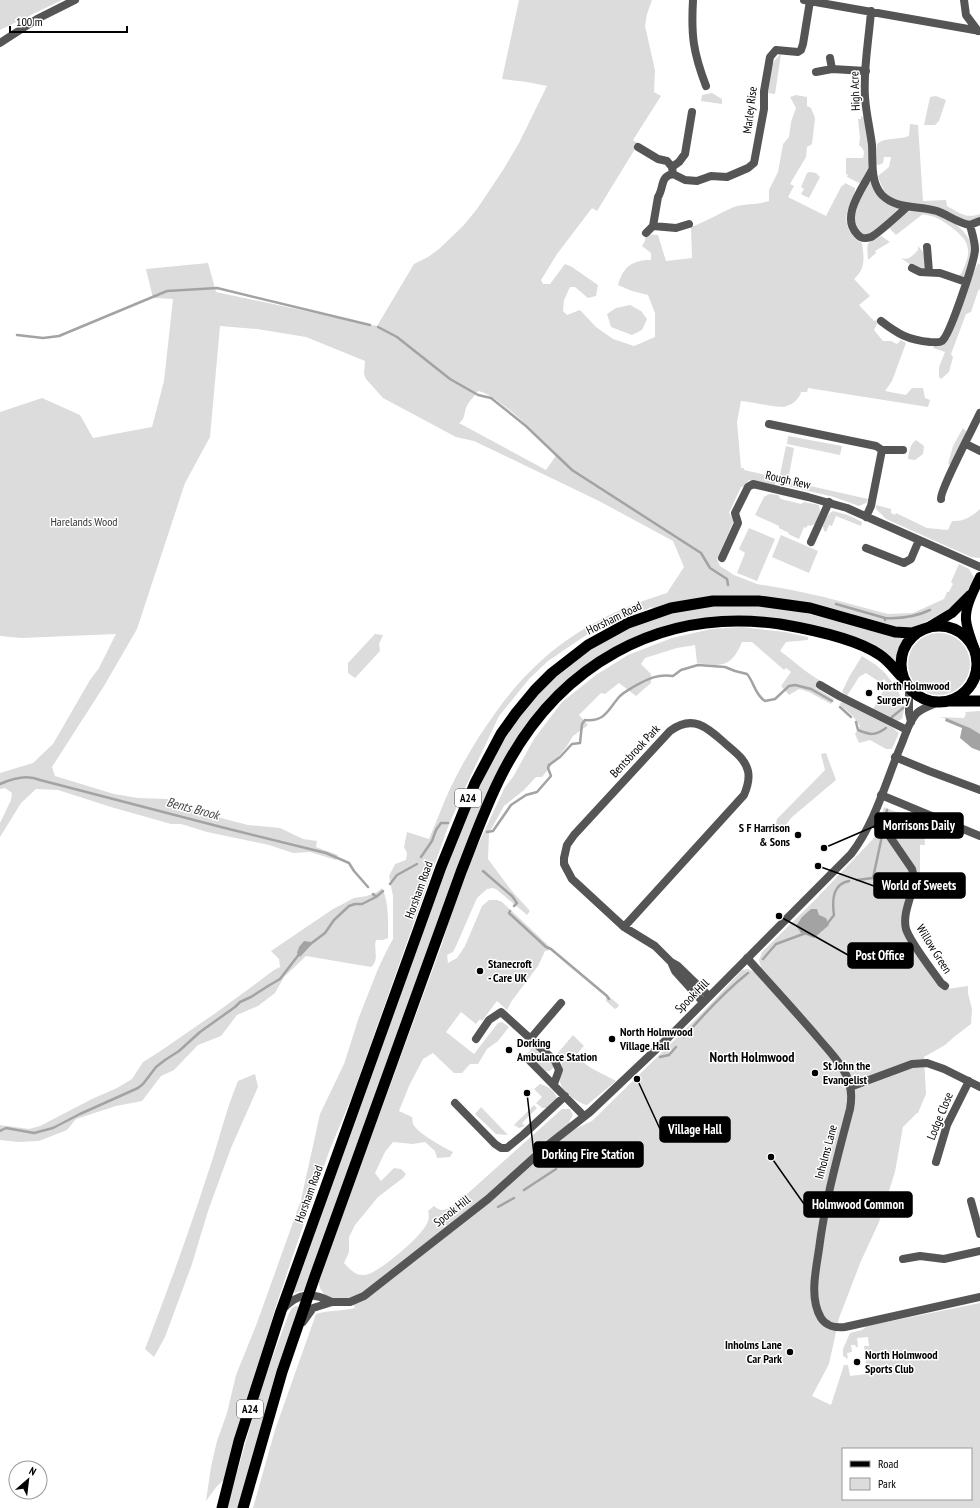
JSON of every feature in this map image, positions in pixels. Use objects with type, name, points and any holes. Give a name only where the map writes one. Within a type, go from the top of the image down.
[{"type":"highway","name":"Horsham Road","points":[[222,1508],[239,1441],[281,1311],[458,821],[478,776],[501,734],[516,713],[535,690],[552,673],[572,656],[609,632],[650,615],[690,605],[713,602],[759,601],[810,608],[895,632],[912,633],[925,628]]},
{"type":"highway","name":"A24","points":[[243,1508],[282,1372],[477,831],[505,768],[528,731],[552,701],[584,672],[629,645],[674,629],[717,622],[739,621],[768,623],[806,629],[848,640],[867,647],[882,656],[906,684]]},
{"type":"highway","points":[[943,701],[956,698],[970,686],[979,666],[975,651],[968,640],[960,633],[940,626],[925,628],[907,645],[902,657],[906,684],[922,698],[931,701],[943,701],[980,701]]},
{"type":"main road","points":[[975,651],[966,620],[972,594],[980,577]]},
{"type":"main road","points":[[925,628],[952,613],[972,594]]},
{"type":"street","points":[[0,43],[37,19],[75,0]]},
{"type":"street","points":[[693,0],[692,40],[699,69],[707,82]]},
{"type":"street","points":[[964,0],[966,15],[979,31]]},
{"type":"street","points":[[807,1],[979,31]]},
{"type":"street","name":"Marley Rise","points":[[638,147],[658,159],[667,161],[672,170],[685,180],[697,181],[711,176],[728,177],[748,168],[754,162],[764,109],[764,91],[770,57],[776,50],[798,52],[801,50],[803,44],[807,1]]},
{"type":"street","name":"High Acre","points":[[871,11],[865,96],[872,146],[872,170],[880,194],[895,204],[934,210],[962,224],[970,225]]},
{"type":"street","points":[[954,27],[966,15]]},
{"type":"street","points":[[830,58],[832,69]]},
{"type":"street","points":[[816,72],[832,69],[866,71]]},
{"type":"street","points":[[646,233],[653,226],[663,179],[685,154],[692,112]]},
{"type":"street","name":"High Acre","points":[[872,170],[854,203],[851,212],[850,223],[853,230],[865,239],[872,237],[907,207]]},
{"type":"street","points":[[881,321],[908,339],[936,343],[945,337],[952,322],[974,259],[975,248],[970,225],[980,221]]},
{"type":"street","points":[[653,226],[676,228],[689,224]]},
{"type":"street","points":[[928,247],[929,272]]},
{"type":"street","points":[[912,268],[920,272],[940,273],[966,282]]},
{"type":"street","points":[[941,499],[946,482],[980,413]]},
{"type":"street","points":[[768,424],[876,446],[882,450],[903,450]]},
{"type":"street","points":[[966,444],[980,451]]},
{"type":"street","points":[[866,517],[871,506],[882,450]]},
{"type":"street","name":"Rough Rew","points":[[722,558],[738,523],[735,513],[748,487],[753,484],[829,502],[980,567]]},
{"type":"street","points":[[811,542],[829,502]]},
{"type":"street","points":[[866,548],[904,563],[911,559],[919,540]]},
{"type":"street","points":[[906,684],[911,722]]},
{"type":"street","points":[[820,685],[907,730]]},
{"type":"street","name":"Spook Hill","points":[[296,1332],[313,1308],[332,1302],[350,1302],[364,1296],[488,1199],[548,1145],[584,1116],[635,1069],[851,854],[861,842],[871,822],[895,757],[911,722],[916,714],[924,708],[943,701]]},
{"type":"street","name":"Bentsbrook Park","points":[[624,927],[744,795],[749,778],[748,770],[743,759],[708,727],[687,723],[677,725],[670,730],[574,835],[567,845],[564,864],[572,879],[624,927],[655,946],[709,996]]},
{"type":"street","points":[[895,757],[980,790]]},
{"type":"street","points":[[881,795],[980,836]]},
{"type":"street","name":"Willow Green","points":[[871,822],[886,831],[912,869],[914,885],[907,912],[906,928],[910,937],[944,986]]},
{"type":"street","name":"Inholms Lane","points":[[747,958],[810,1028],[838,1062],[847,1077],[850,1087],[852,1098],[850,1109],[823,1213],[815,1276],[815,1297],[821,1319],[829,1326],[845,1327],[980,1297]]},
{"type":"street","name":"Bentsbrook Park","points":[[671,962],[675,971],[703,1002]]},
{"type":"street","points":[[531,1038],[561,1003]]},
{"type":"street","points":[[476,1039],[489,1020],[501,1012],[555,1061],[559,1070],[554,1084]]},
{"type":"street","points":[[527,1058],[584,1116]]},
{"type":"street","points":[[850,1087],[912,1064],[927,1063],[944,1069],[980,1087]]},
{"type":"street","name":"Lodge Close","points":[[936,1162],[947,1125],[969,1081]]},
{"type":"street","points":[[455,1103],[495,1144],[501,1148],[507,1148],[565,1096]]},
{"type":"street","points":[[971,1201],[980,1234]]},
{"type":"street","points":[[903,1259],[920,1256],[944,1259],[980,1251]]},
{"type":"street","points":[[281,1311],[291,1300],[309,1294]]},
{"type":"street","name":"Spook Hill","points":[[309,1294],[325,1298],[332,1302]]},
{"type":"green space","points":[[0,0],[62,0],[0,30]]},
{"type":"green space","name":"Harelands Wood","points":[[519,0],[652,0],[645,26],[655,70],[654,92],[661,96],[633,140],[638,144],[597,211],[592,208],[557,254],[541,280],[543,284],[550,284],[565,264],[572,267],[598,285],[596,296],[588,298],[575,287],[570,287],[564,300],[563,311],[567,315],[580,310],[596,327],[613,339],[634,346],[655,337],[655,313],[648,295],[632,291],[618,285],[620,279],[629,266],[639,261],[651,260],[651,253],[642,246],[645,241],[646,234],[658,235],[666,261],[692,258],[691,227],[734,207],[769,201],[769,190],[778,172],[783,144],[789,137],[791,122],[796,108],[790,97],[796,95],[807,97],[807,106],[811,108],[815,118],[812,144],[807,147],[806,157],[790,184],[794,186],[788,197],[826,216],[842,185],[843,186],[845,183],[855,188],[848,209],[847,226],[852,235],[862,243],[864,258],[861,271],[854,279],[870,296],[859,305],[874,321],[876,320],[877,324],[874,330],[883,341],[891,341],[897,344],[901,340],[906,343],[892,381],[885,391],[906,395],[912,388],[923,388],[925,398],[930,400],[928,407],[808,388],[807,392],[801,392],[796,400],[791,404],[782,407],[741,401],[737,422],[741,468],[770,476],[771,473],[777,474],[775,485],[749,480],[744,487],[741,487],[729,513],[734,520],[717,559],[720,566],[734,575],[757,584],[824,597],[888,614],[913,613],[944,599],[953,584],[951,582],[959,564],[969,569],[975,579],[960,599],[948,609],[949,611],[908,630],[794,602],[653,610],[652,607],[630,616],[607,621],[548,661],[529,679],[499,716],[448,827],[353,1094],[330,1149],[292,1258],[275,1309],[225,1479],[217,1486],[206,1501],[211,1467],[217,1441],[227,1413],[236,1375],[257,1323],[301,1200],[320,1114],[344,1064],[359,1017],[378,969],[393,939],[393,896],[389,876],[395,864],[406,860],[407,853],[404,847],[407,832],[429,839],[449,791],[471,750],[496,712],[531,670],[550,653],[592,624],[640,602],[667,593],[684,567],[673,541],[599,501],[474,441],[456,437],[383,398],[366,379],[364,374],[365,361],[306,337],[257,329],[220,326],[210,437],[185,483],[137,629],[104,686],[52,767],[55,776],[114,794],[138,798],[168,799],[198,812],[248,825],[280,828],[303,839],[317,841],[316,847],[338,855],[336,860],[310,852],[293,853],[269,845],[207,832],[181,824],[171,824],[58,790],[36,789],[21,803],[0,837],[0,823],[11,800],[12,793],[5,788],[0,789],[0,773],[33,763],[53,744],[90,680],[99,668],[116,634],[21,638],[0,636],[0,412],[42,398],[80,415],[93,438],[152,427],[164,381],[173,299],[153,298],[146,269],[208,263],[216,292],[377,326],[414,264],[428,257],[439,249],[463,226],[477,209],[519,143],[547,86],[502,79]],"holes":[[[478,391],[486,394],[519,418],[557,454],[546,470],[459,423],[463,418],[468,404]]]},
{"type":"green space","points":[[781,54],[775,94],[767,93],[772,67],[774,62]]},
{"type":"green space","points":[[712,93],[722,99],[722,104],[701,101],[702,95]]},
{"type":"green space","points":[[936,96],[946,100],[939,121],[935,125],[924,125],[930,97]]},
{"type":"green space","points":[[861,116],[865,118],[869,141],[869,168],[862,182],[859,183],[847,177],[846,158],[863,158],[864,151],[859,145],[860,138],[858,119],[861,119]]},
{"type":"green space","points":[[910,124],[918,125],[923,201],[946,200],[947,206],[959,213],[966,216],[980,214],[980,218],[968,222],[894,199],[882,187],[878,176],[889,167],[891,157],[884,157],[883,163],[879,165],[876,164],[877,144],[888,139],[909,136]]},
{"type":"green space","points":[[807,173],[816,173],[820,177],[809,198],[801,194],[804,189],[801,187]]},
{"type":"green space","points":[[872,182],[898,207],[898,209],[873,233],[865,235],[855,224],[854,218],[861,196],[868,183]]},
{"type":"green space","points":[[913,210],[931,212],[947,218],[959,227],[968,237],[971,243],[972,253],[964,277],[958,276],[961,274],[967,259],[968,253],[965,240],[946,223],[930,215],[923,214],[896,235],[889,228],[903,214]]},
{"type":"green space","points":[[881,236],[890,242],[875,251],[876,253],[868,260],[868,244],[872,240]]},
{"type":"green space","points":[[918,246],[924,253],[925,267],[921,269],[912,266],[901,258],[906,259],[911,257],[918,250]]},
{"type":"green space","points":[[978,263],[980,265],[980,289],[971,312],[966,314],[951,354],[953,357],[949,372],[941,379],[939,377],[939,367],[945,352],[933,348],[935,345],[942,344]]},
{"type":"green space","points":[[630,305],[641,311],[647,319],[642,330],[632,335],[611,327],[607,314],[616,308]]},
{"type":"green space","points":[[963,428],[967,432],[950,465],[948,464],[953,446]]},
{"type":"green space","points":[[788,436],[842,446],[840,455],[787,444]]},
{"type":"green space","points":[[916,440],[924,446],[923,454],[915,460],[908,459],[911,446]]},
{"type":"green space","points":[[786,446],[794,448],[788,481],[868,499],[866,503],[859,506],[834,497],[778,484]]},
{"type":"green space","points":[[769,494],[778,495],[781,499],[801,504],[804,502],[819,505],[820,511],[815,524],[810,526],[808,525],[806,528],[804,527],[799,539],[788,534],[789,533],[779,528],[779,526],[755,515],[764,497]]},
{"type":"green space","points":[[876,505],[891,509],[891,513],[895,515],[896,513],[927,528],[948,530],[952,521],[960,521],[968,518],[980,509],[980,558],[971,557],[886,519],[876,509]]},
{"type":"green space","points":[[833,511],[848,515],[862,522],[861,526],[836,516],[832,526],[829,525],[826,532],[824,531],[823,526],[825,519]]},
{"type":"green space","points":[[749,528],[775,539],[757,581],[737,573],[745,553],[739,549]]},
{"type":"green space","points":[[781,535],[818,551],[809,573],[772,557]]},
{"type":"green space","points":[[740,604],[793,610],[906,638],[899,649],[896,662],[878,647],[859,639],[775,620],[742,616],[692,620],[643,634],[619,645],[597,658],[577,673],[547,700],[519,735],[306,1290],[295,1293],[293,1290],[465,817],[483,777],[502,743],[525,709],[548,683],[598,644],[657,617],[689,609]]},
{"type":"green space","points":[[741,627],[785,632],[808,637],[808,640],[786,642],[780,651],[805,671],[821,681],[816,688],[834,699],[831,704],[809,692],[799,689],[789,695],[781,686],[791,672],[786,668],[784,670],[752,642],[742,642],[730,661],[719,665],[697,663],[695,645],[677,648],[645,658],[641,664],[651,674],[651,683],[636,696],[619,683],[605,694],[601,693],[579,715],[588,725],[573,736],[567,746],[542,777],[536,777],[524,790],[504,806],[489,833],[488,859],[511,890],[530,911],[527,915],[496,889],[487,889],[477,898],[453,952],[447,955],[448,963],[457,958],[465,946],[482,906],[489,900],[497,900],[502,902],[549,946],[619,1005],[615,1009],[606,1001],[606,997],[550,950],[545,951],[538,966],[511,1002],[507,1010],[497,1001],[482,1021],[480,1019],[476,1024],[461,1012],[446,1032],[474,1054],[498,1023],[502,1022],[509,1027],[498,1041],[487,1049],[478,1064],[470,1064],[462,1073],[454,1073],[433,1053],[423,1059],[409,1086],[399,1111],[412,1117],[413,1124],[419,1131],[453,1152],[450,1157],[437,1158],[435,1151],[425,1142],[413,1144],[393,1142],[385,1152],[375,1173],[381,1181],[394,1168],[401,1169],[406,1174],[378,1197],[355,1225],[349,1237],[349,1252],[344,1263],[353,1272],[361,1275],[372,1273],[380,1268],[401,1252],[419,1235],[428,1221],[428,1211],[434,1206],[440,1210],[443,1210],[457,1203],[562,1109],[570,1109],[573,1115],[569,1122],[575,1129],[592,1121],[703,1012],[742,970],[748,969],[755,972],[761,967],[759,960],[762,952],[814,901],[873,839],[878,829],[884,807],[924,823],[925,845],[920,845],[920,873],[910,876],[911,884],[902,927],[944,988],[947,989],[968,986],[972,1009],[971,1024],[945,1045],[924,1057],[926,1094],[918,1113],[903,1127],[895,1172],[879,1222],[861,1261],[839,1318],[829,1364],[812,1396],[831,1405],[844,1365],[848,1365],[850,1376],[867,1374],[864,1346],[869,1346],[868,1337],[857,1338],[858,1347],[851,1345],[852,1352],[847,1353],[848,1359],[843,1356],[843,1349],[850,1333],[862,1330],[867,1326],[980,1303],[980,1508],[253,1508],[275,1430],[316,1314],[355,1308],[350,1298],[339,1300],[328,1297],[324,1294],[319,1285],[319,1279],[442,944],[455,901],[475,851],[505,787],[513,777],[534,739],[562,702],[596,675],[628,655],[672,638],[711,629]]},
{"type":"green space","points":[[933,633],[945,633],[961,642],[968,652],[970,664],[968,676],[961,686],[945,695],[933,695],[922,690],[913,681],[908,670],[908,658],[913,647],[922,638]]},
{"type":"green space","points":[[375,634],[383,635],[379,644],[380,651],[355,678],[348,673],[348,663]]},
{"type":"green space","points":[[862,656],[885,673],[896,687],[905,706],[902,719],[897,721],[873,709],[888,683],[884,679],[881,683],[866,673],[859,677],[847,696],[842,692]]},
{"type":"green space","points":[[842,702],[892,727],[899,733],[892,749],[886,749],[870,740],[859,743],[855,734],[860,726],[852,715],[839,704]]},
{"type":"green space","points":[[980,711],[980,734],[960,724],[939,717],[964,718],[966,714],[965,712]]},
{"type":"green space","points":[[826,753],[836,780],[792,817],[780,832],[776,824],[777,819],[825,770],[821,754]]},
{"type":"green space","points":[[382,888],[387,906],[388,938],[376,940],[376,957],[374,964],[371,967],[306,956],[284,977],[275,993],[258,1006],[237,1015],[221,1036],[198,1045],[174,1070],[161,1076],[142,1101],[116,1106],[76,1119],[67,1130],[39,1141],[18,1142],[0,1140],[0,1125],[29,1129],[40,1126],[132,1079],[143,1062],[280,967],[279,959],[271,951],[333,909],[354,898],[367,896]]},
{"type":"green space","points":[[573,1035],[584,1046],[576,1057],[591,1068],[616,1081],[587,1105],[570,1096],[561,1085],[560,1081],[561,1061],[557,1054]]},
{"type":"green space","points":[[526,1040],[553,1064],[553,1068],[550,1071],[546,1071],[527,1054],[531,1050],[525,1043]]},
{"type":"green space","points":[[255,1074],[258,1087],[231,1148],[208,1211],[192,1264],[165,1337],[154,1357],[145,1349],[192,1220],[233,1093],[238,1081]]},
{"type":"green space","points":[[540,1084],[551,1089],[557,1099],[548,1108],[542,1108],[536,1103],[542,1097],[534,1089]]},
{"type":"green space","points":[[534,1105],[537,1108],[522,1123],[525,1126],[519,1128],[514,1125]]},
{"type":"green space","points":[[481,1107],[508,1135],[496,1134],[475,1114]]},
{"type":"green space","points":[[295,1306],[298,1306],[299,1309],[238,1508],[227,1508],[261,1388],[289,1313]]},
{"type":"shaded area","points":[[946,718],[980,734],[980,751],[972,748],[960,738],[962,728],[945,721]]},
{"type":"shaded area","points":[[811,909],[817,909],[819,915],[826,918],[829,925],[814,938],[801,933],[796,926],[802,917]]},
{"type":"shaded area","points":[[304,941],[311,942],[312,944],[300,957],[297,953],[299,947]]},
{"type":"waterway","points":[[17,335],[43,338],[59,336],[167,291],[217,288],[370,325]]},
{"type":"waterway","points":[[378,327],[397,337],[450,379],[478,395],[491,398],[526,426],[572,470],[701,553],[710,568],[727,579],[728,585]]},
{"type":"waterway","points":[[836,604],[885,618],[885,620]]},
{"type":"waterway","points":[[885,618],[908,617],[930,610]]},
{"type":"waterway","name":"Bents Brook","points":[[487,832],[493,831],[511,805],[526,795],[537,792],[551,776],[548,768],[549,765],[560,757],[572,744],[580,743],[582,724],[585,720],[598,719],[602,717],[623,693],[652,678],[673,676],[681,670],[698,665],[725,667],[747,674],[757,692],[765,701],[775,699],[789,686],[795,685],[811,689],[832,701]]},
{"type":"waterway","name":"Bents Brook","points":[[840,707],[851,717]]},
{"type":"waterway","name":"Bents Brook","points":[[892,717],[903,708]]},
{"type":"waterway","name":"Bents Brook","points":[[856,722],[858,730],[869,734],[879,732],[886,728]]},
{"type":"waterway","name":"Bents Brook","points":[[0,784],[25,777],[35,778],[326,853],[349,863],[368,887]]},
{"type":"waterway","points":[[884,826],[887,810]]},
{"type":"waterway","name":"Bents Brook","points":[[421,857],[432,841],[436,830],[441,823],[448,823]]},
{"type":"waterway","points":[[857,880],[873,878],[882,836]]},
{"type":"waterway","name":"Bents Brook","points":[[390,884],[397,875],[417,864]]},
{"type":"waterway","points":[[483,871],[512,896],[517,903],[514,906]]},
{"type":"waterway","points":[[827,924],[834,915],[833,899],[836,889],[843,883],[849,881]]},
{"type":"waterway","points":[[309,945],[325,933],[334,920],[349,906],[362,904],[376,897],[383,891]]},
{"type":"waterway","name":"Bents Brook","points":[[373,894],[376,897]]},
{"type":"waterway","points":[[510,911],[509,913],[546,947],[551,949],[609,999]]},
{"type":"waterway","points":[[763,959],[776,944],[806,933]]},
{"type":"waterway","points":[[0,1131],[6,1128],[34,1133],[53,1128],[138,1088],[156,1067],[179,1051],[200,1032],[240,1002],[280,979],[300,953]]},
{"type":"waterway","points":[[684,1037],[714,1004],[748,973]]},
{"type":"waterway","points":[[660,1057],[669,1055],[676,1047]]},
{"type":"waterway","points":[[563,1165],[588,1149]]},
{"type":"waterway","points":[[524,1190],[556,1169]]},
{"type":"waterway","points":[[498,1207],[514,1198]]},
{"type":"place","name":"North Holmwood Surgery","points":[[869,693]]},
{"type":"place","name":"S F Harrison & Sons","points":[[798,835]]},
{"type":"place","name":"Morrisons Daily","points":[[824,848]]},
{"type":"place","name":"World of Sweets","points":[[818,866]]},
{"type":"place","name":"Post Office","points":[[779,916]]},
{"type":"place","name":"Stanecroft - Care UK","points":[[480,971]]},
{"type":"place","name":"North Holmwood Village Hall","points":[[612,1039]]},
{"type":"place","name":"Dorking Ambulance Station","points":[[509,1050]]},
{"type":"place","name":"St John the Evangelist","points":[[815,1073]]},
{"type":"place","name":"Village Hall","points":[[637,1079]]},
{"type":"place","name":"Dorking Fire Station","points":[[527,1093]]},
{"type":"place","name":"Holmwood Common","points":[[771,1157]]},
{"type":"place","name":"Inholms Lane Car Park","points":[[790,1352]]},
{"type":"place","name":"North Holmwood Sports Club","points":[[857,1362]]},
{"type":"district","name":"North Holmwood","points":[[752,1057]]}]
